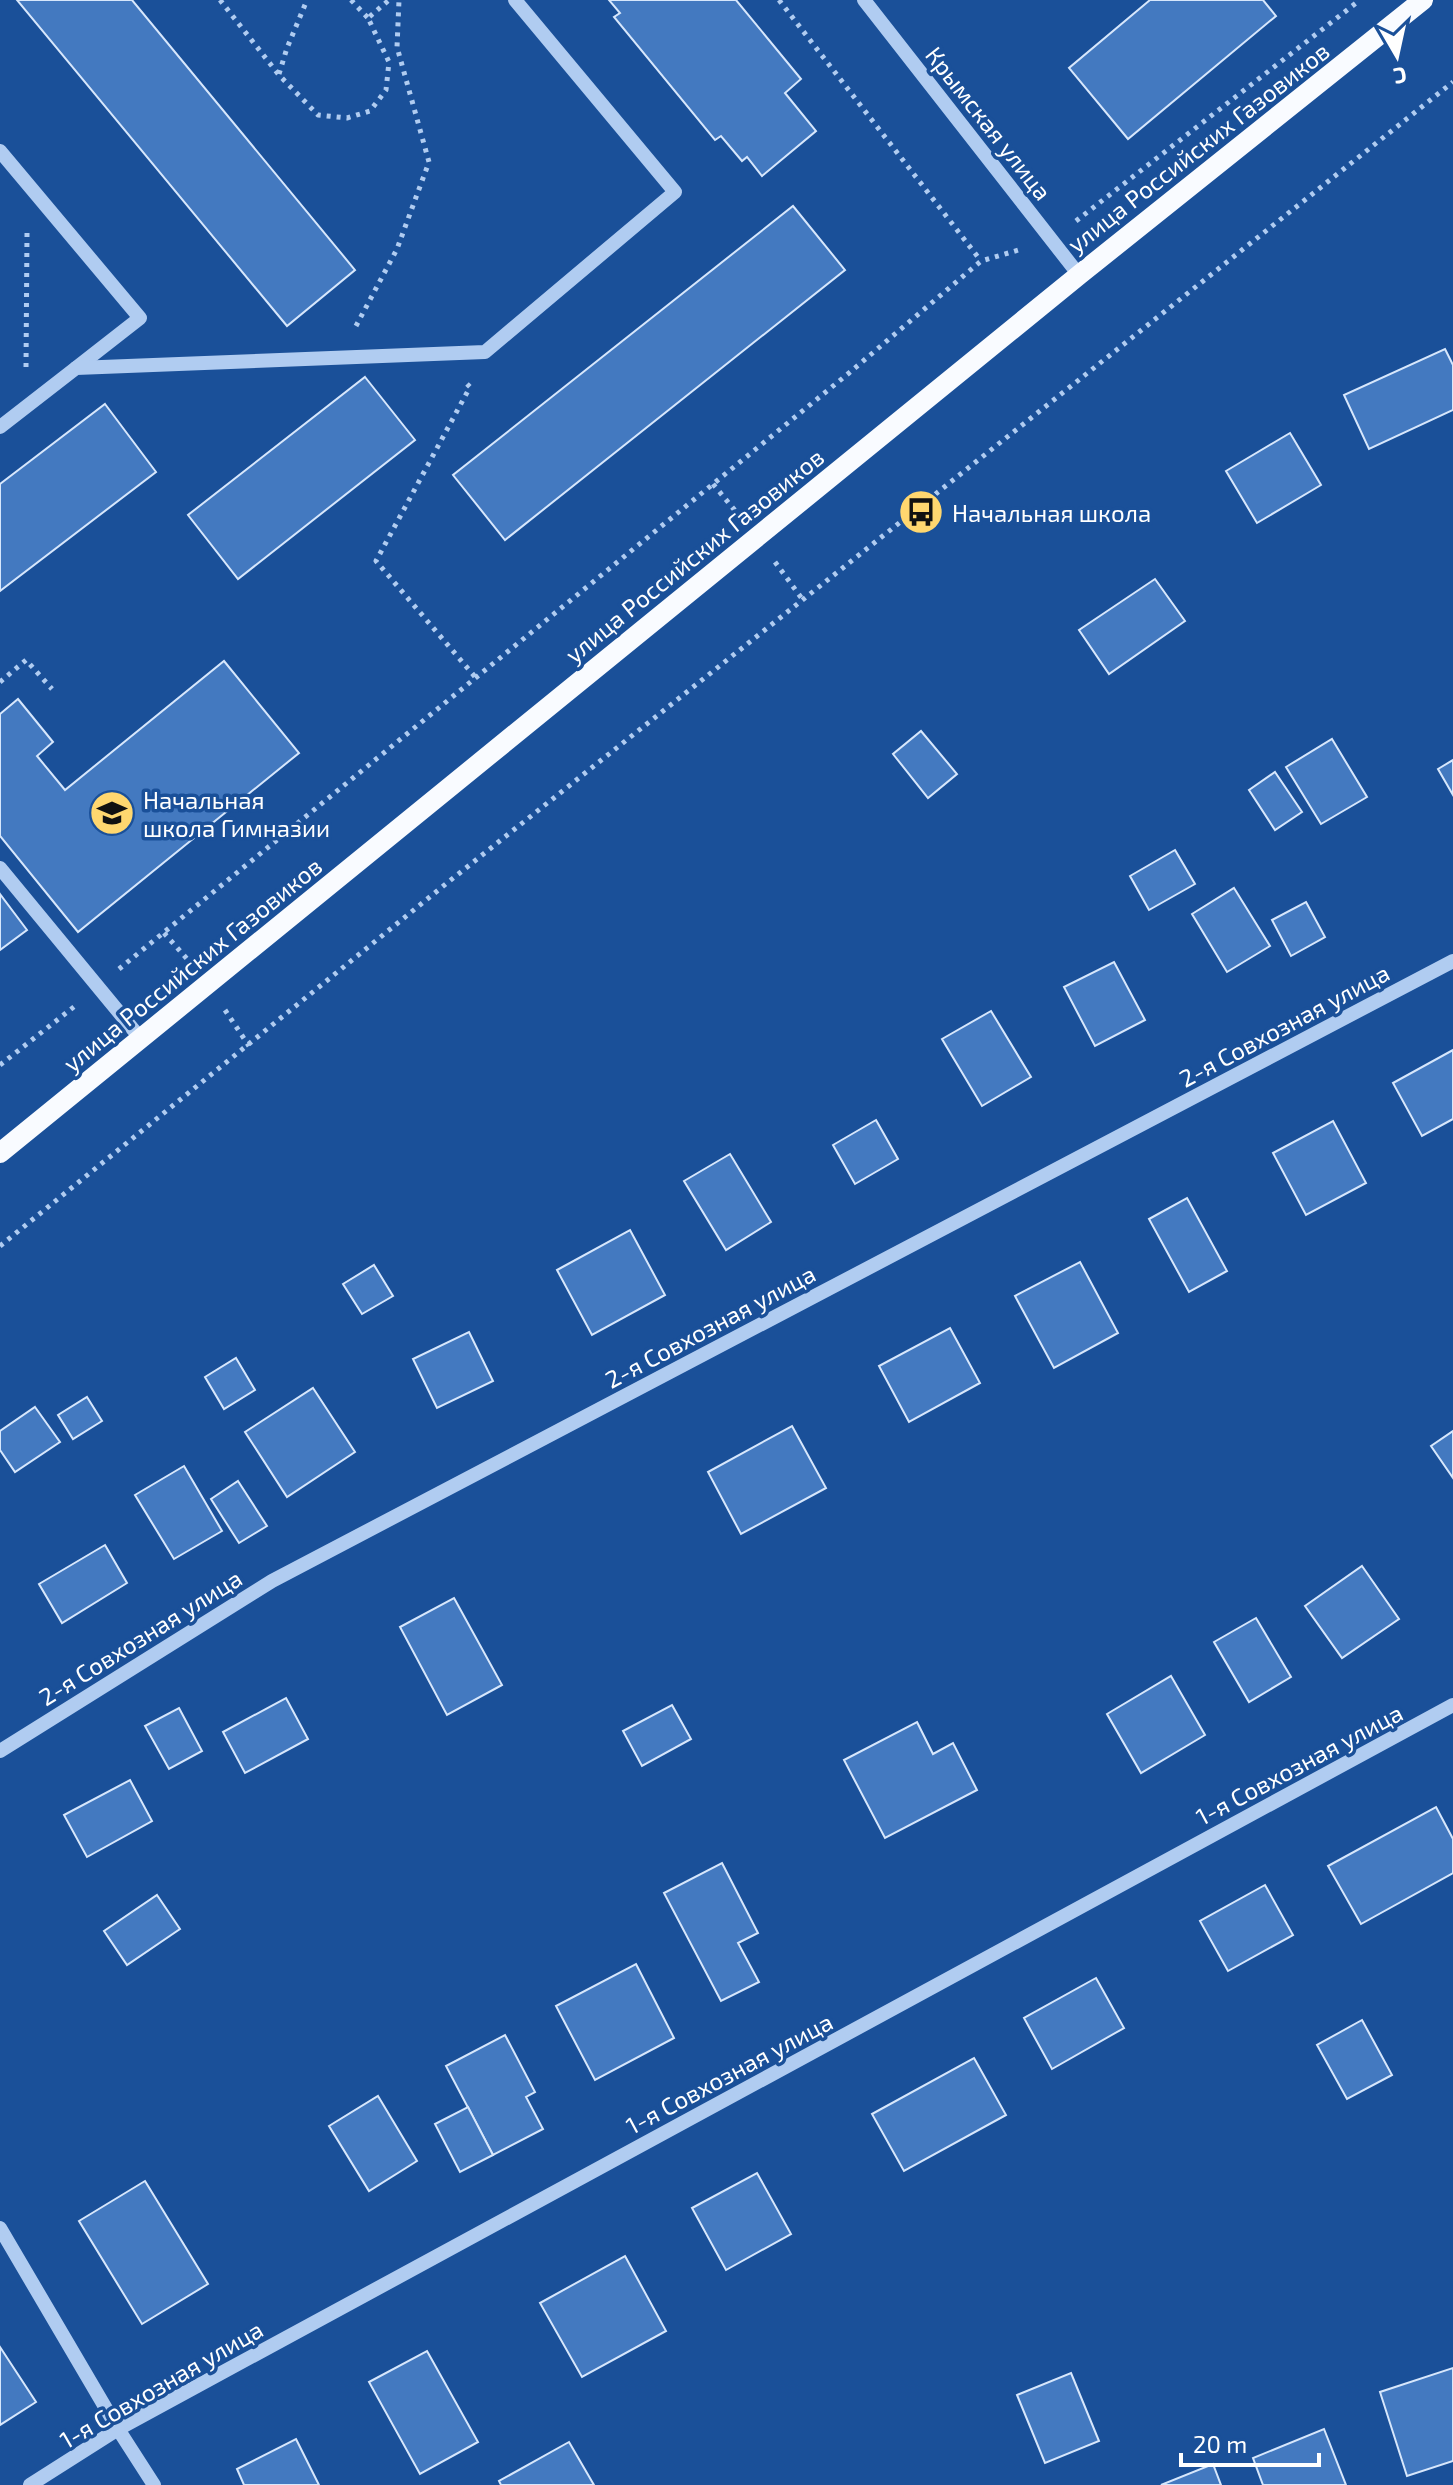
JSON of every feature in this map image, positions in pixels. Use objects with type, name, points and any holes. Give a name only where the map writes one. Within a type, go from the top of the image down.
[{"type":"main road","name":"улица Российских Газовиков","points":[[0,1153],[1412,4]]},
{"type":"street","points":[[76,368],[485,352],[675,192],[515,0]]},
{"type":"street","name":"Крымская улица","points":[[864,0],[1079,275]]},
{"type":"street","points":[[0,151],[140,318],[0,427]]},
{"type":"street","points":[[0,868],[141,1039]]},
{"type":"street","name":"2-я Совхозная улица","points":[[0,1751],[272,1581],[1453,961]]},
{"type":"street","name":"1-я Совхозная улица","points":[[30,2485],[118,2429],[1453,1705]]},
{"type":"street","points":[[0,2228],[154,2485]]},
{"type":"path","points":[[220,0],[279,75],[318,115],[347,118],[370,111],[386,90],[389,62],[368,18],[351,0]]},
{"type":"path","points":[[279,75],[307,0]]},
{"type":"path","points":[[368,18],[389,0]]},
{"type":"path","points":[[339,358],[397,249],[429,162],[397,47],[399,0]]},
{"type":"path","points":[[779,0],[981,261]]},
{"type":"path","points":[[98,987],[849,373],[981,261],[1053,240],[1360,0]]},
{"type":"path","points":[[0,1246],[459,873],[1453,82]]},
{"type":"path","points":[[26,407],[28,184]]},
{"type":"path","points":[[443,353],[470,387],[376,561],[476,678]]},
{"type":"path","points":[[0,682],[26,660],[52,689]]},
{"type":"path","points":[[0,1065],[62,1017]]},
{"type":"building","points":[[17,0],[132,0],[355,270],[287,326]]},
{"type":"building","points":[[609,0],[736,0],[801,79],[785,93],[816,131],[762,176],[747,157],[742,161],[721,136],[715,140],[614,17],[620,13]]},
{"type":"building","points":[[1150,0],[1263,0],[1276,16],[1128,139],[1069,68]]},
{"type":"building","points":[[793,206],[845,270],[505,540],[453,475]]},
{"type":"building","points":[[1445,349],[1453,365],[1453,410],[1369,449],[1344,395]]},
{"type":"building","points":[[365,377],[415,440],[238,579],[188,515]]},
{"type":"building","points":[[105,404],[156,472],[0,591],[0,484]]},
{"type":"building","points":[[1290,433],[1321,485],[1257,523],[1226,471]]},
{"type":"building","points":[[1155,579],[1185,621],[1109,674],[1079,630]]},
{"type":"building","name":"Начальная школа Гимназии","points":[[224,661],[299,753],[78,932],[0,836],[0,714],[18,699],[53,742],[37,756],[65,790]]},
{"type":"building","points":[[921,731],[957,774],[928,798],[893,754]]},
{"type":"building","points":[[1332,739],[1367,797],[1321,824],[1286,767]]},
{"type":"building","points":[[1453,760],[1453,795],[1438,769]]},
{"type":"building","points":[[1275,772],[1302,812],[1275,830],[1249,790]]},
{"type":"building","points":[[1175,850],[1195,884],[1149,910],[1130,876]]},
{"type":"building","points":[[1234,888],[1270,946],[1227,972],[1192,914]]},
{"type":"building","points":[[0,894],[27,930],[0,950]]},
{"type":"building","points":[[1306,902],[1325,937],[1291,956],[1272,920]]},
{"type":"building","points":[[1114,962],[1145,1020],[1095,1046],[1064,987]]},
{"type":"building","points":[[991,1011],[1031,1077],[982,1106],[942,1039]]},
{"type":"building","points":[[1453,1050],[1453,1119],[1422,1136],[1393,1083]]},
{"type":"building","points":[[876,1120],[898,1159],[855,1184],[833,1145]]},
{"type":"building","points":[[1333,1121],[1366,1183],[1306,1215],[1273,1153]]},
{"type":"building","points":[[730,1154],[771,1222],[726,1250],[684,1181]]},
{"type":"building","points":[[1187,1198],[1227,1271],[1189,1292],[1149,1219]]},
{"type":"building","points":[[630,1230],[665,1295],[592,1335],[557,1270]]},
{"type":"building","points":[[1080,1262],[1118,1333],[1054,1368],[1015,1296]]},
{"type":"building","points":[[374,1265],[393,1296],[362,1314],[343,1284]]},
{"type":"building","points":[[950,1328],[980,1383],[909,1422],[879,1366]]},
{"type":"building","points":[[469,1332],[493,1381],[437,1408],[413,1359]]},
{"type":"building","points":[[236,1358],[255,1390],[224,1409],[205,1377]]},
{"type":"building","points":[[313,1388],[355,1452],[287,1497],[245,1432]]},
{"type":"building","points":[[87,1397],[102,1421],[73,1439],[58,1415]]},
{"type":"building","points":[[35,1407],[60,1442],[15,1472],[0,1450],[0,1431]]},
{"type":"building","points":[[792,1426],[826,1488],[741,1534],[708,1472]]},
{"type":"building","points":[[1453,1431],[1453,1478],[1431,1446]]},
{"type":"building","points":[[184,1466],[222,1531],[174,1559],[135,1495]]},
{"type":"building","points":[[238,1481],[267,1526],[239,1543],[211,1499]]},
{"type":"building","points":[[105,1545],[127,1583],[62,1623],[39,1584]]},
{"type":"building","points":[[1362,1566],[1399,1619],[1342,1658],[1305,1606]]},
{"type":"building","points":[[454,1598],[502,1685],[447,1715],[400,1627]]},
{"type":"building","points":[[1256,1618],[1291,1677],[1249,1702],[1214,1642]]},
{"type":"building","points":[[1171,1676],[1205,1735],[1141,1773],[1107,1714]]},
{"type":"building","points":[[286,1698],[308,1739],[245,1773],[223,1732]]},
{"type":"building","points":[[672,1705],[691,1739],[642,1766],[623,1731]]},
{"type":"building","points":[[179,1708],[202,1751],[169,1769],[145,1726]]},
{"type":"building","points":[[917,1722],[933,1754],[953,1743],[977,1790],[885,1838],[844,1760]]},
{"type":"building","points":[[130,1780],[152,1821],[87,1857],[64,1815]]},
{"type":"building","points":[[1436,1807],[1453,1839],[1453,1873],[1361,1924],[1328,1866]]},
{"type":"building","points":[[722,1863],[758,1933],[738,1943],[759,1982],[721,2001],[664,1893]]},
{"type":"building","points":[[1265,1885],[1293,1935],[1228,1971],[1200,1921]]},
{"type":"building","points":[[157,1895],[180,1929],[127,1965],[104,1931]]},
{"type":"building","points":[[636,1964],[674,2038],[595,2080],[556,2006]]},
{"type":"building","points":[[1096,1978],[1124,2028],[1052,2069],[1024,2018]]},
{"type":"building","points":[[1362,2020],[1392,2075],[1347,2099],[1317,2045]]},
{"type":"building","points":[[505,2035],[535,2092],[526,2097],[543,2129],[493,2155],[446,2066]]},
{"type":"building","points":[[974,2058],[1006,2115],[904,2171],[872,2114]]},
{"type":"building","points":[[378,2096],[417,2161],[369,2191],[329,2126]]},
{"type":"building","points":[[468,2107],[493,2155],[460,2172],[435,2124]]},
{"type":"building","points":[[757,2173],[791,2234],[726,2270],[692,2208]]},
{"type":"building","points":[[145,2181],[208,2284],[142,2324],[79,2221]]},
{"type":"building","points":[[625,2256],[666,2331],[582,2377],[540,2303]]},
{"type":"building","points":[[0,2347],[36,2402],[0,2425]]},
{"type":"building","points":[[427,2351],[478,2442],[420,2474],[369,2382]]},
{"type":"building","points":[[1453,2368],[1453,2461],[1407,2476],[1380,2392]]},
{"type":"building","points":[[1071,2373],[1099,2441],[1045,2463],[1017,2395]]},
{"type":"building","points":[[1324,2429],[1346,2485],[1263,2485],[1253,2458]]},
{"type":"building","points":[[296,2439],[319,2485],[244,2485],[237,2469]]},
{"type":"building","points":[[569,2442],[594,2485],[501,2485],[499,2481]]},
{"type":"building","points":[[1213,2464],[1221,2485],[1161,2485]]},
{"type":"place","name":"Начальная школа","points":[[921,512]]},
{"type":"place","name":"Начальная школа Гимназии","points":[[112,813]]}]
